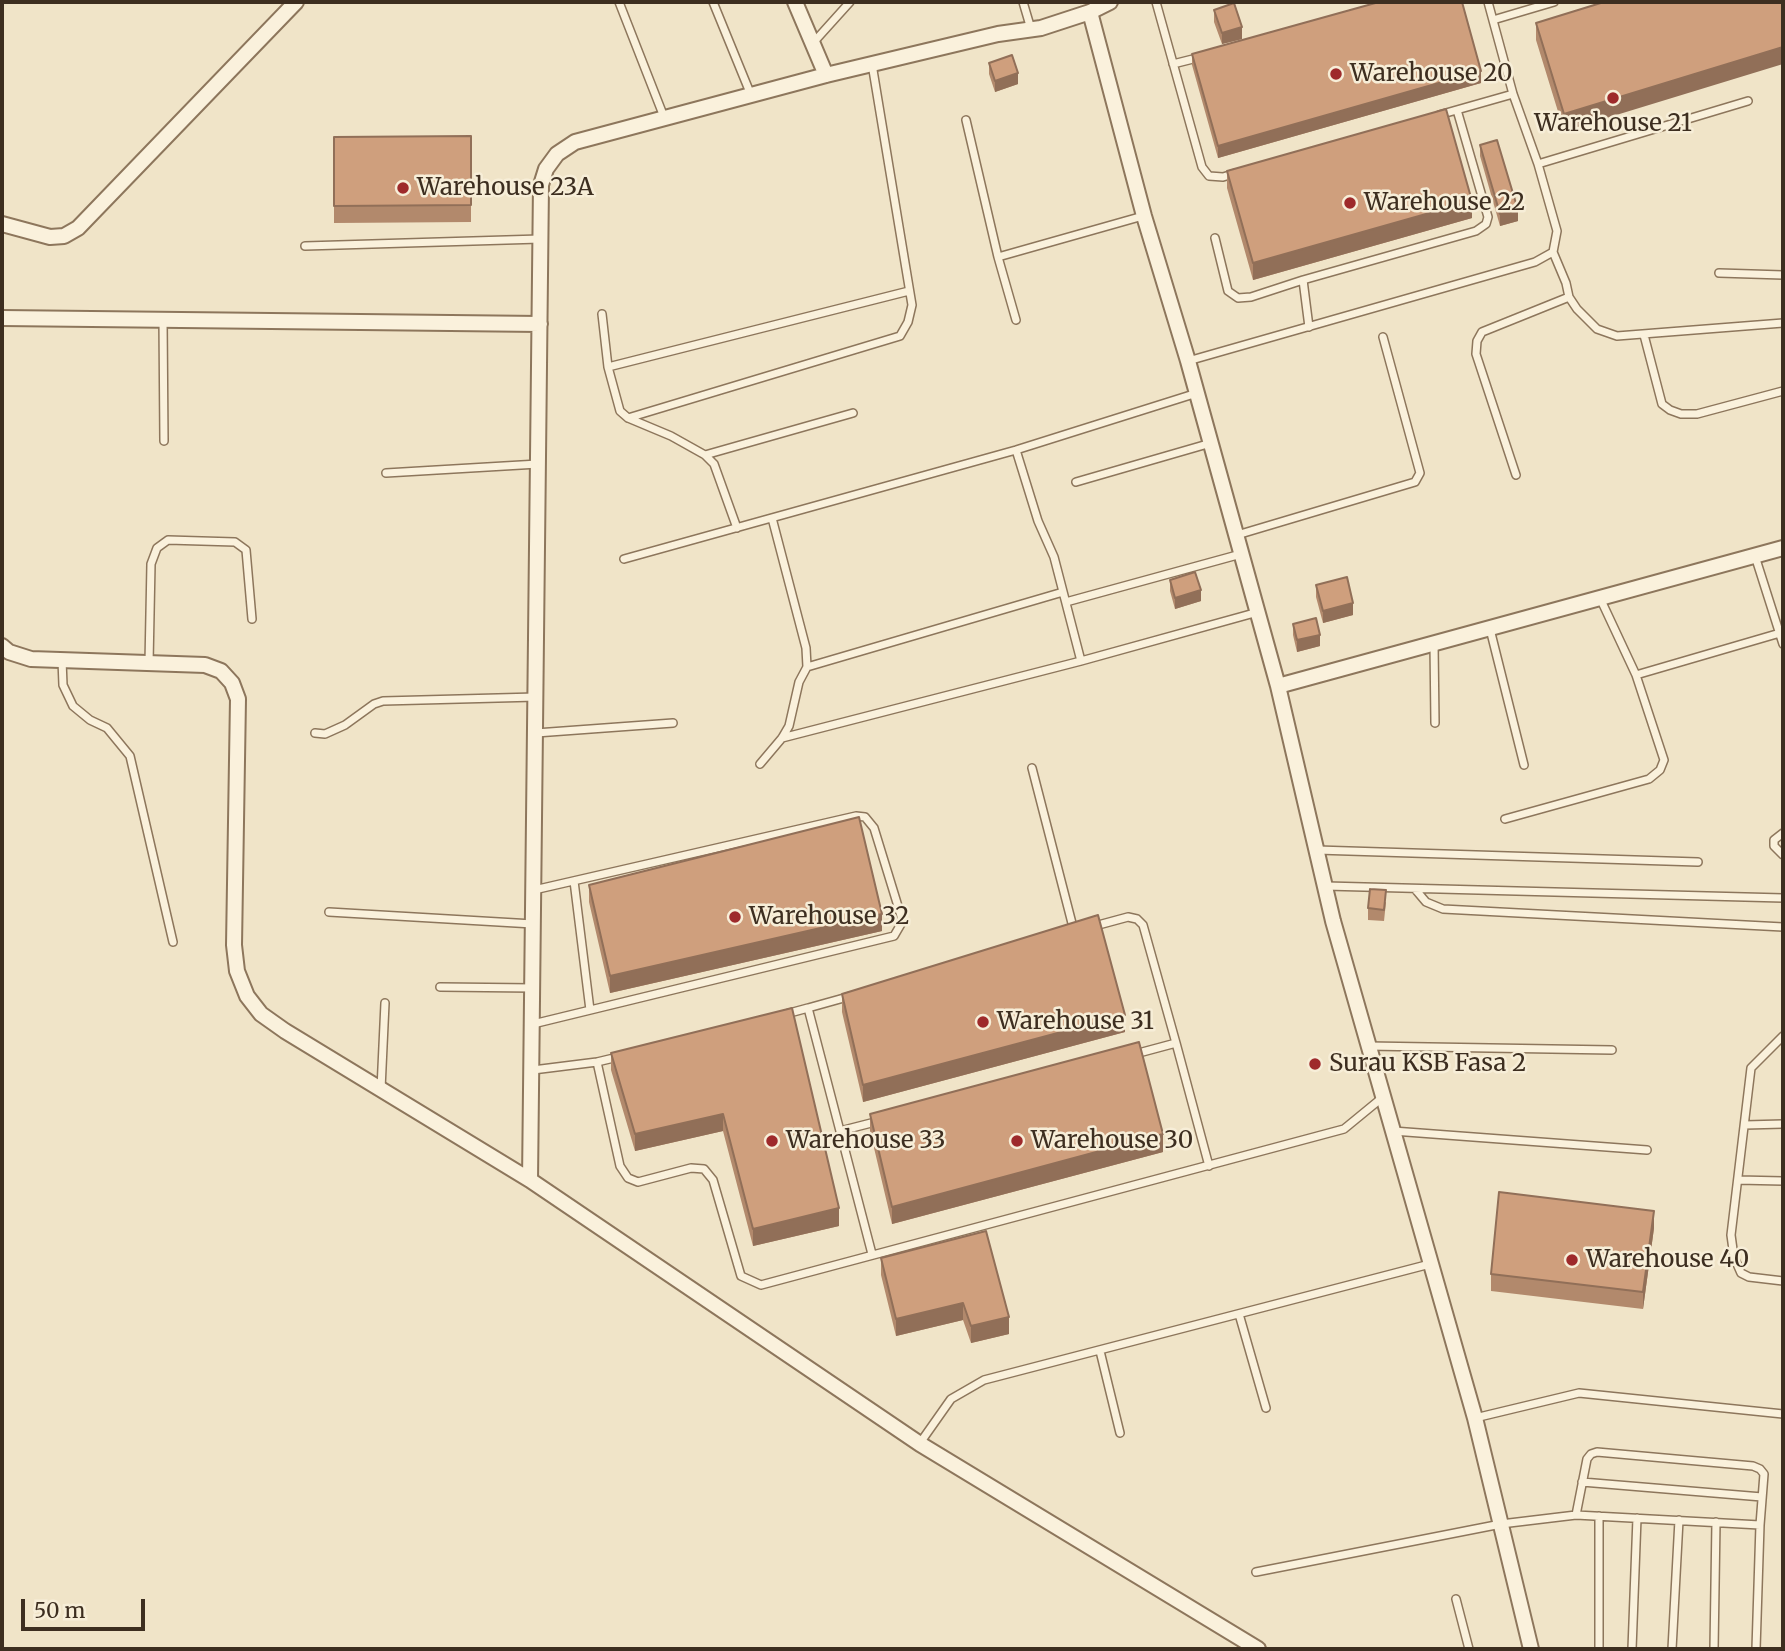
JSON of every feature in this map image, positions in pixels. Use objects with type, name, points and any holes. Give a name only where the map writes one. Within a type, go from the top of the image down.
[{"type":"street","points":[[2,224],[50,237],[64,236],[78,228],[296,2]]},
{"type":"street","points":[[795,2],[826,75]]},
{"type":"street","points":[[530,1180],[541,185],[546,169],[556,154],[575,142],[826,75],[998,34],[1032,30],[1090,12],[1110,2]]},
{"type":"street","points":[[1090,12],[1144,216],[1188,361],[1278,686],[1333,921],[1475,1418],[1531,1649]]},
{"type":"street","points":[[2,318],[540,324]]},
{"type":"street","points":[[1278,686],[1783,548]]},
{"type":"street","points":[[2,646],[9,652],[31,659],[205,665],[221,671],[232,683],[238,699],[233,945],[237,971],[247,996],[261,1014],[530,1180],[920,1444],[1258,1649]]},
{"type":"lane","points":[[619,2],[665,118]]},
{"type":"lane","points":[[713,2],[751,95]]},
{"type":"lane","points":[[813,43],[850,2]]},
{"type":"lane","points":[[1023,2],[1032,30]]},
{"type":"lane","points":[[1156,2],[1202,167],[1209,177],[1223,177],[1249,169]]},
{"type":"lane","points":[[1488,2],[1513,94],[1538,164],[1557,231],[1553,252],[1569,297],[1597,329],[1617,336],[1783,323]]},
{"type":"lane","points":[[1493,20],[1554,2]]},
{"type":"lane","points":[[1173,64],[1213,53]]},
{"type":"lane","points":[[628,418],[900,336],[908,322],[912,305],[872,65]]},
{"type":"lane","points":[[1431,117],[1513,94]]},
{"type":"lane","points":[[1538,164],[1748,101]]},
{"type":"lane","points":[[1215,238],[1228,291],[1238,298],[1251,297],[1303,279],[1476,231],[1486,224],[1488,217],[1457,110]]},
{"type":"lane","points":[[966,120],[998,257],[1016,320]]},
{"type":"lane","points":[[998,257],[1144,216]]},
{"type":"lane","points":[[305,246],[541,239]]},
{"type":"lane","points":[[1188,361],[1535,262],[1553,252]]},
{"type":"lane","points":[[1719,274],[1783,275]]},
{"type":"lane","points":[[1303,279],[1309,327]]},
{"type":"lane","points":[[608,367],[909,291]]},
{"type":"lane","points":[[1516,475],[1476,354],[1476,341],[1482,332],[1569,297]]},
{"type":"lane","points":[[602,314],[608,367],[620,411],[628,418],[671,436],[705,455],[714,464],[737,528]]},
{"type":"lane","points":[[163,320],[164,441]]},
{"type":"lane","points":[[1644,335],[1662,404],[1670,410],[1681,414],[1697,414],[1783,391]]},
{"type":"lane","points":[[1237,536],[1415,482],[1420,473],[1383,337]]},
{"type":"lane","points":[[624,559],[1017,450],[1197,393]]},
{"type":"lane","points":[[705,455],[853,413]]},
{"type":"lane","points":[[1076,482],[1211,443]]},
{"type":"lane","points":[[1017,450],[1038,520],[1054,558],[1081,661]]},
{"type":"lane","points":[[386,473],[539,464]]},
{"type":"lane","points":[[760,764],[789,726],[799,682],[807,667],[806,648],[772,518]]},
{"type":"lane","points":[[149,663],[151,564],[158,548],[168,541],[235,542],[246,550],[252,619]]},
{"type":"lane","points":[[1066,602],[1242,554]]},
{"type":"lane","points":[[1755,556],[1783,644]]},
{"type":"lane","points":[[807,667],[1063,592]]},
{"type":"lane","points":[[1505,819],[1648,779],[1660,770],[1664,760],[1636,675],[1600,598]]},
{"type":"lane","points":[[782,738],[1258,612]]},
{"type":"lane","points":[[1490,629],[1524,765]]},
{"type":"lane","points":[[1636,675],[1780,634]]},
{"type":"lane","points":[[1434,644],[1435,723]]},
{"type":"lane","points":[[62,660],[63,685],[74,706],[90,720],[107,729],[130,755],[173,942]]},
{"type":"lane","points":[[315,733],[325,734],[345,725],[374,704],[383,701],[536,696]]},
{"type":"lane","points":[[536,733],[673,723]]},
{"type":"lane","points":[[1032,768],[1074,932]]},
{"type":"lane","points":[[533,1024],[894,936],[901,924],[901,916],[874,828],[865,817],[856,816],[534,890]]},
{"type":"lane","points":[[1783,833],[1774,840],[1774,846],[1783,855]]},
{"type":"lane","points":[[1316,850],[1698,862]]},
{"type":"lane","points":[[575,881],[590,1010]]},
{"type":"lane","points":[[1325,886],[1783,898]]},
{"type":"lane","points":[[1415,889],[1426,902],[1443,909],[1783,927]]},
{"type":"lane","points":[[329,912],[534,924]]},
{"type":"lane","points":[[1061,936],[1128,917],[1137,919],[1143,925],[1209,1166]]},
{"type":"lane","points":[[440,987],[533,988]]},
{"type":"lane","points":[[782,1015],[861,993]]},
{"type":"lane","points":[[381,1090],[385,1003]]},
{"type":"lane","points":[[808,1008],[872,1254]]},
{"type":"lane","points":[[1783,1036],[1751,1068],[1731,1235],[1734,1257],[1741,1273],[1749,1277],[1783,1281]]},
{"type":"lane","points":[[1122,1057],[1176,1043]]},
{"type":"lane","points":[[1368,1046],[1612,1050]]},
{"type":"lane","points":[[533,1070],[597,1062],[623,1055]]},
{"type":"lane","points":[[597,1062],[620,1166],[628,1178],[638,1182],[691,1168],[704,1169],[713,1180],[741,1276],[761,1285],[1344,1129],[1383,1097]]},
{"type":"lane","points":[[840,1131],[893,1117]]},
{"type":"lane","points":[[1745,1125],[1783,1124]]},
{"type":"lane","points":[[1393,1131],[1647,1150]]},
{"type":"lane","points":[[1738,1180],[1783,1181]]},
{"type":"lane","points":[[920,1444],[951,1399],[984,1380],[1430,1264]]},
{"type":"lane","points":[[1239,1314],[1266,1408]]},
{"type":"lane","points":[[1100,1351],[1120,1433]]},
{"type":"lane","points":[[1475,1418],[1579,1393],[1783,1413]]},
{"type":"lane","points":[[1576,1515],[1587,1459],[1597,1452],[1753,1466],[1760,1469],[1764,1474],[1756,1649]]},
{"type":"lane","points":[[1582,1482],[1762,1497]]},
{"type":"lane","points":[[1256,1572],[1501,1524],[1576,1515],[1760,1525]]},
{"type":"lane","points":[[1599,1516],[1599,1649]]},
{"type":"lane","points":[[1632,1649],[1637,1518]]},
{"type":"lane","points":[[1672,1649],[1679,1520]]},
{"type":"lane","points":[[1714,1649],[1716,1522]]},
{"type":"lane","points":[[1456,1599],[1469,1649]]},
{"type":"building","name":"Warehouse 20","points":[[1379,2],[1462,2],[1481,71],[1218,146],[1192,54]]},
{"type":"building","name":"Warehouse 21","points":[[1604,2],[1783,2],[1783,47],[1564,114],[1536,23]]},
{"type":"building","points":[[1234,3],[1242,27],[1222,33],[1214,10]]},
{"type":"building","points":[[1012,55],[1018,73],[995,81],[989,63]]},
{"type":"building","name":"Warehouse 22","points":[[1446,109],[1472,201],[1253,263],[1227,171]]},
{"type":"building","name":"Warehouse 23A","points":[[471,136],[471,205],[334,206],[334,137]]},
{"type":"building","points":[[1497,140],[1518,210],[1500,214],[1480,145]]},
{"type":"building","points":[[1195,572],[1201,590],[1175,598],[1170,580]]},
{"type":"building","points":[[1347,577],[1353,603],[1323,611],[1316,585]]},
{"type":"building","points":[[1316,618],[1320,635],[1297,640],[1293,624]]},
{"type":"building","name":"Warehouse 32","points":[[859,817],[882,914],[610,976],[589,885]]},
{"type":"building","points":[[1370,889],[1386,890],[1384,910],[1368,908]]},
{"type":"building","name":"Warehouse 31","points":[[1098,915],[1125,1015],[863,1085],[842,994]]},
{"type":"building","name":"Warehouse 33","points":[[792,1008],[839,1208],[753,1229],[723,1114],[635,1134],[611,1053]]},
{"type":"building","name":"Warehouse 30","points":[[1139,1042],[1163,1134],[892,1207],[870,1114]]},
{"type":"building","name":"Warehouse 40","points":[[1499,1192],[1654,1211],[1643,1292],[1491,1274]]},
{"type":"building","points":[[986,1231],[1009,1317],[971,1326],[963,1303],[896,1319],[881,1258]]},
{"type":"place","name":"Warehouse 20","points":[[1336,74]]},
{"type":"place","name":"Warehouse 21","points":[[1613,98]]},
{"type":"place","name":"Warehouse 23A","points":[[403,188]]},
{"type":"place","name":"Warehouse 22","points":[[1350,203]]},
{"type":"place","name":"Warehouse 32","points":[[735,917]]},
{"type":"place","name":"Warehouse 31","points":[[983,1022]]},
{"type":"place","name":"Surau KSB Fasa 2","points":[[1315,1064]]},
{"type":"place","name":"Warehouse 33","points":[[772,1141]]},
{"type":"place","name":"Warehouse 30","points":[[1017,1141]]},
{"type":"place","name":"Warehouse 40","points":[[1572,1260]]}]
